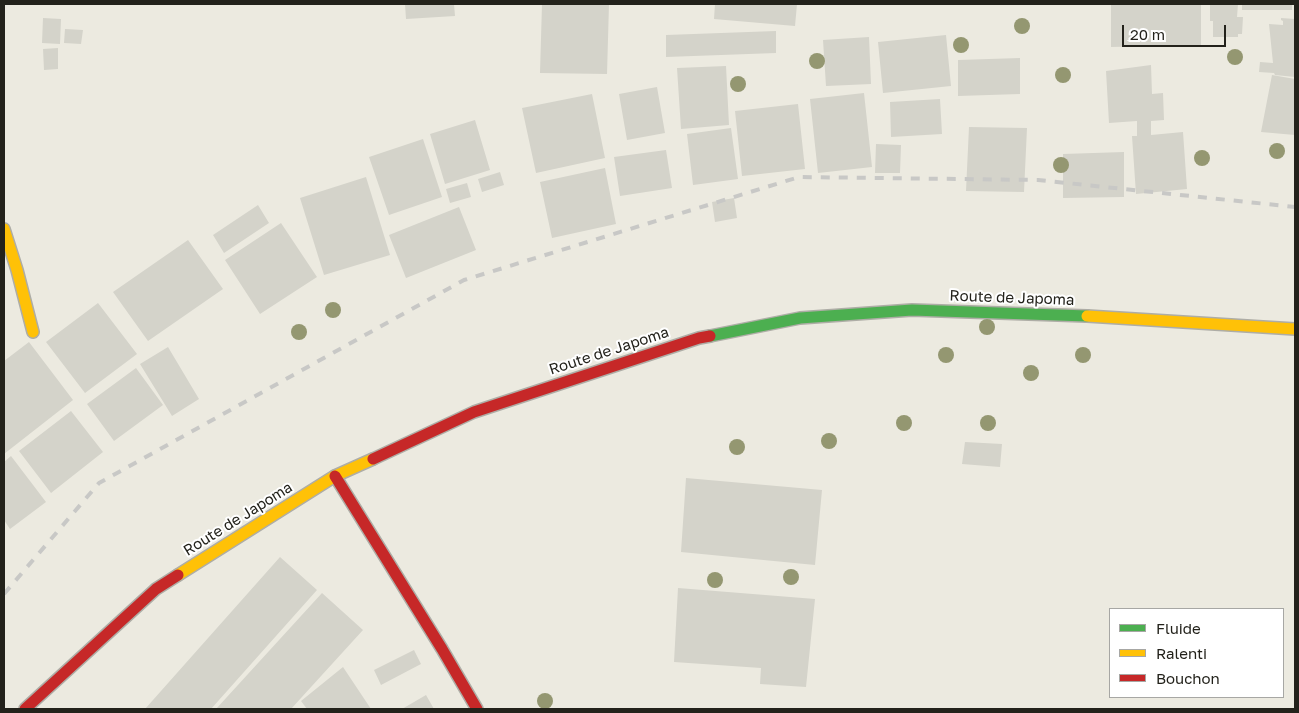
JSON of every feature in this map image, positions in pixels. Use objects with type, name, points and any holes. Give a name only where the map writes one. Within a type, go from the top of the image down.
[{"type":"main road","points":[[4,229],[33,332]]},
{"type":"main road","name":"Route de Japoma","points":[[25,709],[156,589],[336,476],[474,412],[698,338],[800,318],[912,310],[1078,315],[1295,329]]},
{"type":"main road","points":[[336,476],[477,709]]},
{"type":"building","points":[[405,4],[454,4],[455,16],[406,19]]},
{"type":"building","points":[[542,4],[609,4],[607,74],[540,73]]},
{"type":"building","points":[[715,4],[797,4],[795,26],[714,19]]},
{"type":"building","points":[[1111,4],[1201,4],[1201,45],[1111,47]]},
{"type":"building","points":[[1210,4],[1238,4],[1237,17],[1243,17],[1242,34],[1238,34],[1238,37],[1213,37],[1213,21],[1210,21]]},
{"type":"building","points":[[1242,4],[1292,4],[1292,10],[1242,10]]},
{"type":"building","points":[[43,18],[61,19],[60,44],[42,43]]},
{"type":"building","points":[[1281,18],[1295,19],[1295,77],[1259,72],[1260,62],[1273,63],[1269,24],[1283,25]]},
{"type":"building","points":[[65,29],[83,30],[81,44],[64,43]]},
{"type":"building","points":[[776,31],[776,53],[666,57],[666,35]]},
{"type":"building","points":[[946,35],[951,86],[883,93],[878,42]]},
{"type":"building","points":[[869,37],[871,84],[826,86],[823,40]]},
{"type":"building","points":[[58,48],[58,69],[44,70],[43,49]]},
{"type":"building","points":[[1020,58],[1020,94],[958,96],[958,60]]},
{"type":"building","points":[[1151,65],[1152,94],[1163,93],[1164,120],[1151,121],[1151,135],[1183,132],[1187,189],[1136,194],[1132,136],[1137,136],[1137,121],[1109,123],[1106,71]]},
{"type":"building","points":[[726,66],[729,125],[681,129],[677,68]]},
{"type":"building","points":[[1272,75],[1295,79],[1295,135],[1261,132]]},
{"type":"building","points":[[657,87],[665,133],[627,140],[619,94]]},
{"type":"building","points":[[864,93],[872,167],[818,173],[810,99]]},
{"type":"building","points":[[592,94],[605,158],[536,173],[522,108]]},
{"type":"building","points":[[940,99],[942,134],[891,137],[890,102]]},
{"type":"building","points":[[798,104],[805,169],[742,176],[735,111]]},
{"type":"building","points":[[475,120],[490,170],[445,184],[430,134]]},
{"type":"building","points":[[969,127],[1027,128],[1024,192],[966,191]]},
{"type":"building","points":[[731,128],[738,179],[693,185],[687,134]]},
{"type":"building","points":[[423,139],[442,197],[389,215],[369,157]]},
{"type":"building","points":[[876,144],[901,145],[900,173],[875,173]]},
{"type":"building","points":[[666,150],[672,188],[620,196],[614,157]]},
{"type":"building","points":[[1124,152],[1124,197],[1063,198],[1063,154]]},
{"type":"building","points":[[605,168],[616,224],[552,238],[540,182]]},
{"type":"building","points":[[500,172],[504,185],[482,192],[478,179]]},
{"type":"building","points":[[366,177],[390,255],[324,275],[300,198]]},
{"type":"building","points":[[467,183],[471,197],[450,203],[446,189]]},
{"type":"building","points":[[734,198],[737,218],[715,222],[712,202]]},
{"type":"building","points":[[258,205],[269,223],[224,253],[213,235]]},
{"type":"building","points":[[459,207],[476,250],[406,278],[389,235]]},
{"type":"building","points":[[281,223],[317,277],[260,314],[225,260]]},
{"type":"building","points":[[188,240],[223,289],[148,341],[113,292]]},
{"type":"building","points":[[98,303],[137,354],[85,393],[46,342]]},
{"type":"building","points":[[29,342],[73,400],[4,454],[4,361]]},
{"type":"building","points":[[168,347],[199,399],[172,416],[140,364]]},
{"type":"building","points":[[136,368],[163,405],[114,441],[87,404]]},
{"type":"building","points":[[71,411],[103,452],[51,493],[19,451]]},
{"type":"building","points":[[965,442],[1002,444],[1000,467],[962,464]]},
{"type":"building","points":[[11,456],[46,502],[10,529],[4,520],[4,462]]},
{"type":"building","points":[[686,478],[822,490],[815,565],[681,552]]},
{"type":"building","points":[[280,557],[317,590],[211,709],[145,709]]},
{"type":"building","points":[[678,588],[815,599],[806,687],[760,684],[761,668],[674,662]]},
{"type":"building","points":[[322,593],[363,630],[291,709],[216,709]]},
{"type":"building","points":[[414,650],[421,664],[381,685],[374,670]]},
{"type":"building","points":[[343,667],[371,709],[307,709],[301,701]]},
{"type":"building","points":[[426,695],[434,709],[402,709]]},
{"type":"railway","points":[[4,594],[99,483],[464,280],[799,177],[1038,180],[1295,207]]},
{"type":"traffic: fast","points":[[710,336],[800,318],[912,310],[1087,316]]},
{"type":"traffic: slow","points":[[4,229],[33,332]]},
{"type":"traffic: slow","points":[[1087,316],[1295,329]]},
{"type":"traffic: slow","points":[[178,575],[335,476],[373,459]]},
{"type":"traffic: jam","points":[[373,459],[474,412],[710,336]]},
{"type":"traffic: jam","points":[[335,476],[477,709]]},
{"type":"traffic: jam","points":[[25,709],[156,589],[178,575]]}]
